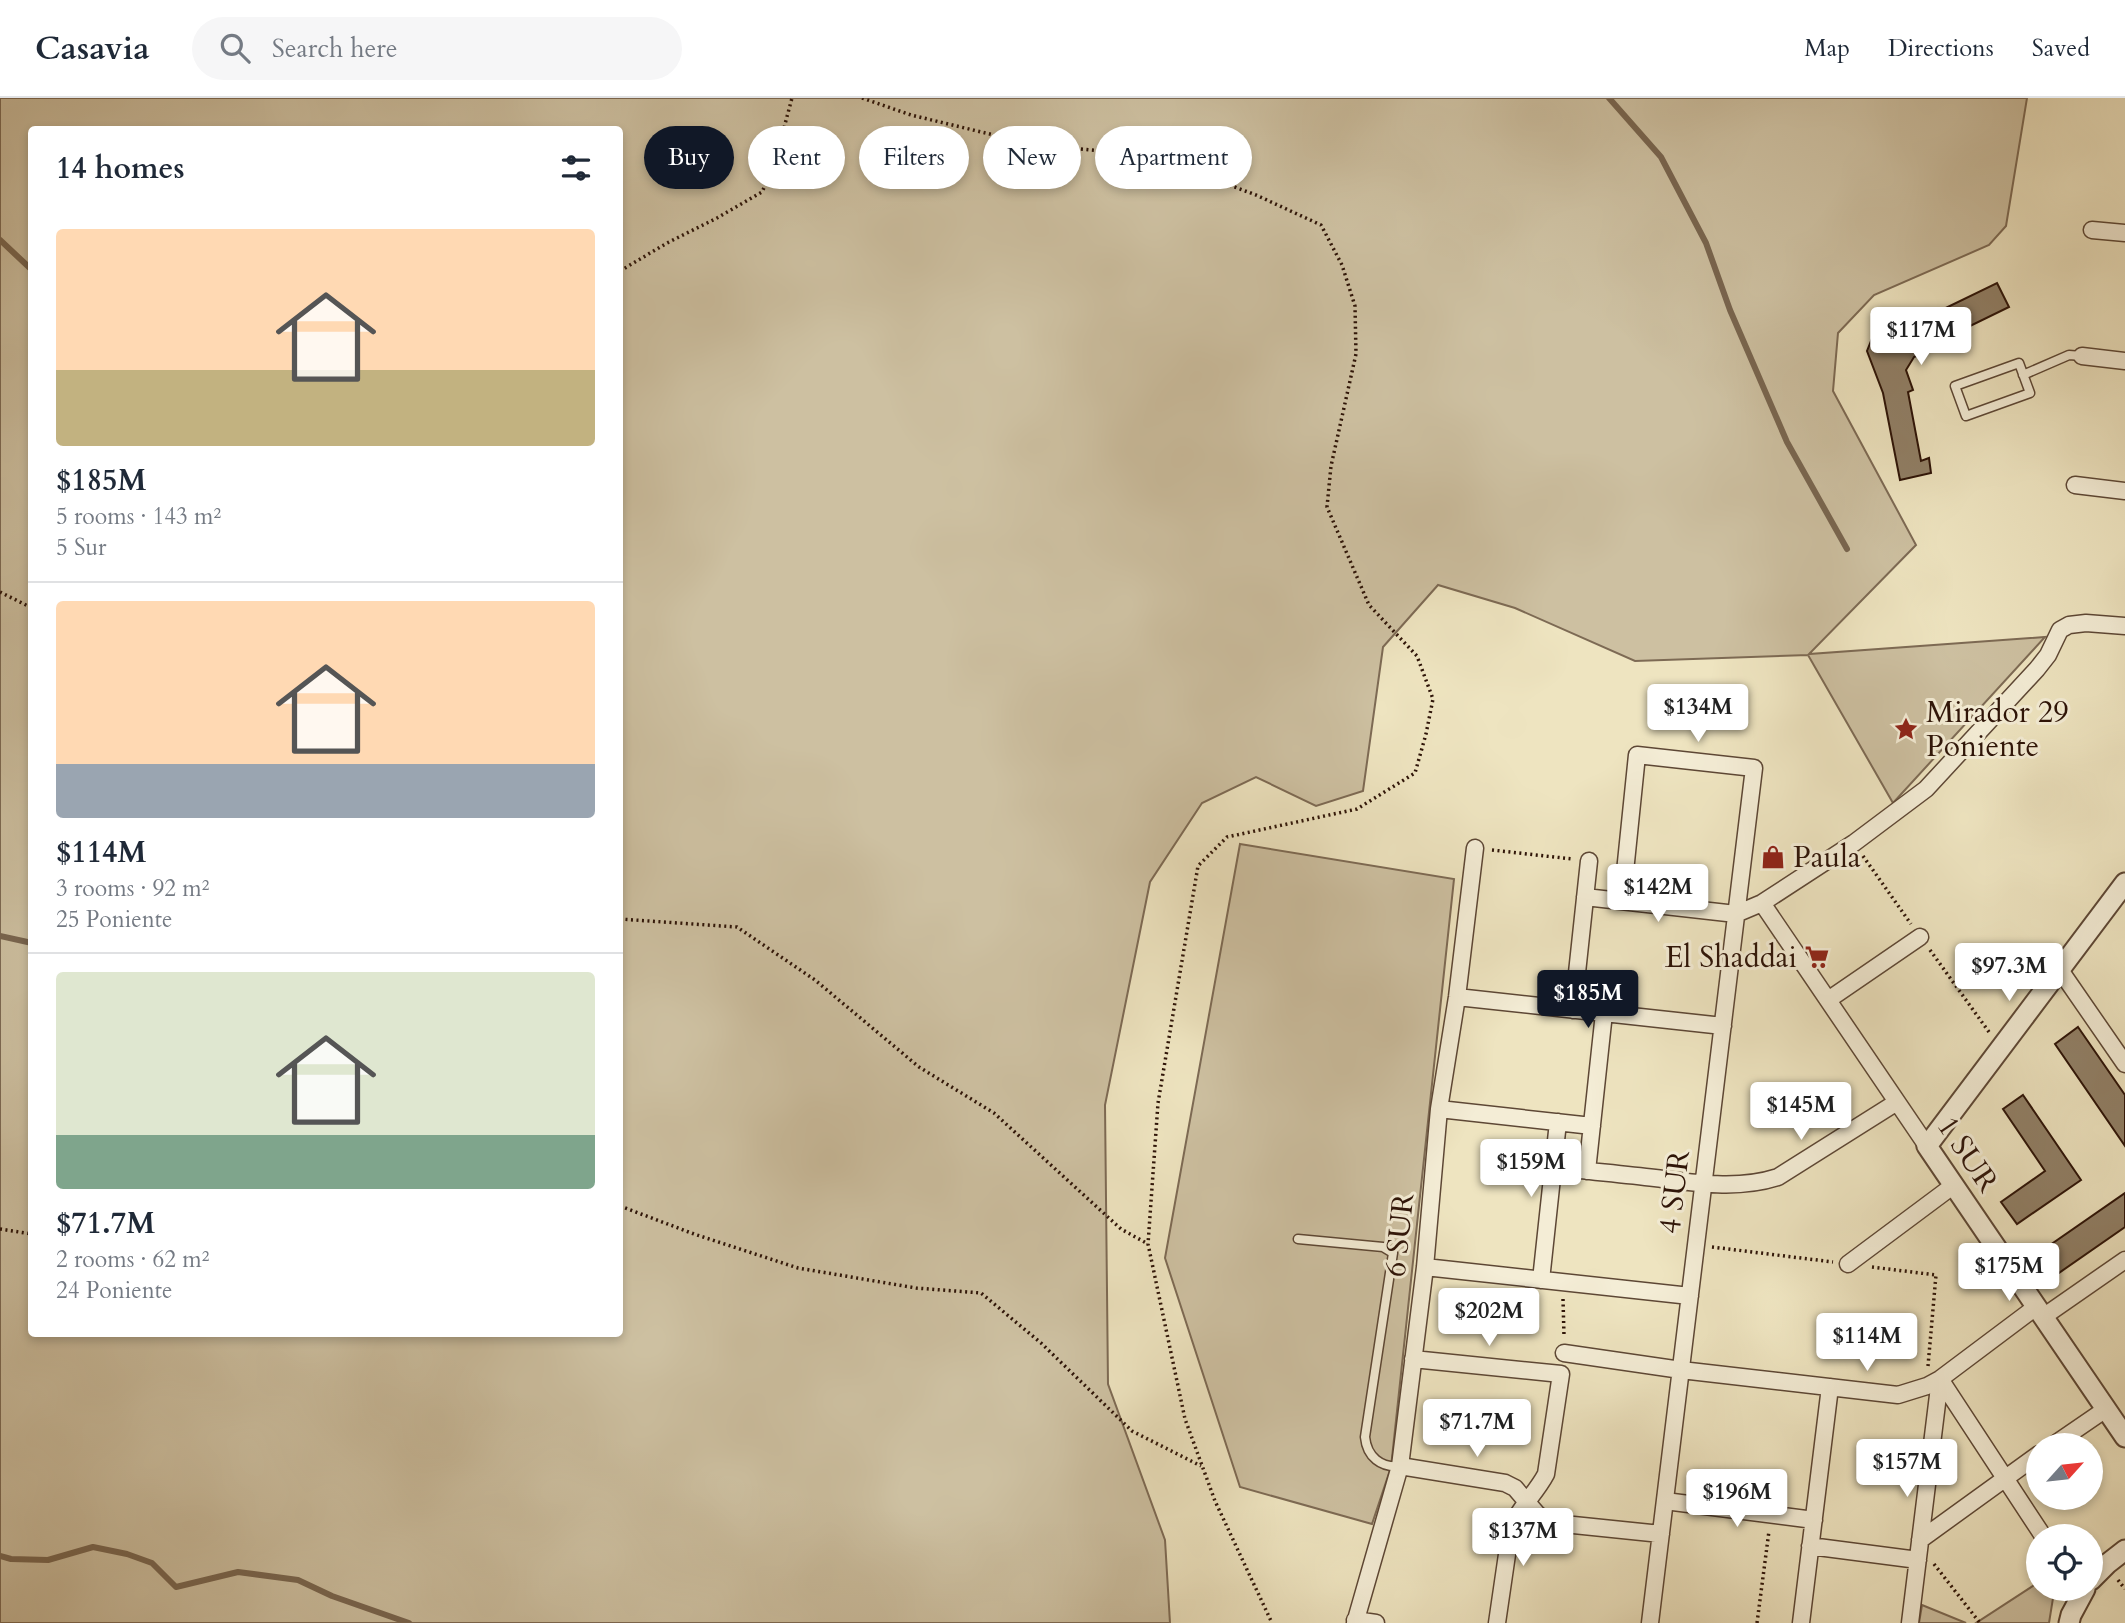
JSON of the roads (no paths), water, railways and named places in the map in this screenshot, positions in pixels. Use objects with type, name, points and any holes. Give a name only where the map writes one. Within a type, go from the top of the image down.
[{"type":"street","points":[[2092,230],[2125,233]]},
{"type":"street","points":[[2082,356],[2125,361]]},
{"type":"street","points":[[2076,485],[2125,491]]},
{"type":"street","points":[[1585,897],[1736,914],[1762,903],[1854,843],[1926,789],[2048,655],[2060,630],[2069,625],[2086,623],[2125,626]]},
{"type":"street","name":"4 SUR","points":[[1622,901],[1637,755],[1754,768],[1650,1623]]},
{"type":"street","name":"6 SUR","points":[[1355,1622],[1400,1466],[1425,1267],[1439,1109],[1457,997],[1475,848]]},
{"type":"street","points":[[1573,1010],[1589,861]]},
{"type":"street","points":[[1927,1146],[2125,883]]},
{"type":"street","name":"1 SUR","points":[[1762,903],[2125,1437]]},
{"type":"street","points":[[1828,1000],[1920,937]]},
{"type":"street","points":[[2060,970],[2125,1063]]},
{"type":"street","points":[[1457,997],[1723,1026]]},
{"type":"street","points":[[1587,1171],[1604,1013]]},
{"type":"street","points":[[1553,1167],[1703,1184],[1743,1185],[1778,1177],[1897,1101]]},
{"type":"street","points":[[1439,1109],[1592,1126]]},
{"type":"street","points":[[1541,1280],[1558,1122]]},
{"type":"street","points":[[1848,1264],[1954,1185]]},
{"type":"street","points":[[1564,1353],[1681,1370],[1898,1395],[1940,1379],[2040,1312],[2125,1260]]},
{"type":"street","points":[[1425,1267],[1690,1296]]},
{"type":"street","points":[[1413,1359],[1561,1374],[1546,1474],[1517,1514],[1511,1527],[1497,1623]]},
{"type":"street","points":[[1940,1379],[2035,1524]]},
{"type":"street","points":[[1910,1623],[1940,1379]]},
{"type":"street","points":[[1801,1623],[1830,1387]]},
{"type":"street","points":[[2071,1433],[2106,1409]]},
{"type":"street","points":[[1810,1546],[1919,1549],[2026,1463]]},
{"type":"street","points":[[1400,1466],[1497,1480],[1515,1488],[1538,1515],[1554,1523],[1661,1534]]},
{"type":"street","points":[[1665,1501],[1814,1520]]},
{"type":"street","points":[[2103,1568],[2125,1550]]},
{"type":"street","points":[[2069,1623],[2078,1601]]},
{"type":"street","points":[[1355,1622],[1376,1623]]},
{"type":"lane","points":[[2024,374],[2069,355],[2082,356]]},
{"type":"lane","points":[[2019,363],[2024,374],[2030,393],[1966,416],[1955,386],[2019,363]]},
{"type":"lane","points":[[1298,1239],[1383,1247],[1392,1253],[1366,1437],[1368,1451],[1378,1462],[1385,1466],[1400,1466]]},
{"type":"waterway","points":[[1609,98],[1661,157],[1706,243],[1730,310],[1787,442],[1847,549]]},
{"type":"waterway","points":[[0,240],[28,266]]},
{"type":"waterway","points":[[0,936],[28,942]]},
{"type":"waterway","points":[[0,1556],[48,1560],[93,1547],[127,1554],[152,1563],[176,1587],[238,1572],[298,1580],[332,1596],[409,1623]]},
{"type":"place","name":"Mirador 29 Poniente","points":[[1906,729]]},
{"type":"place","name":"Paula","points":[[1773,857]]},
{"type":"place","name":"El Shaddai","points":[[1817,957]]}]
